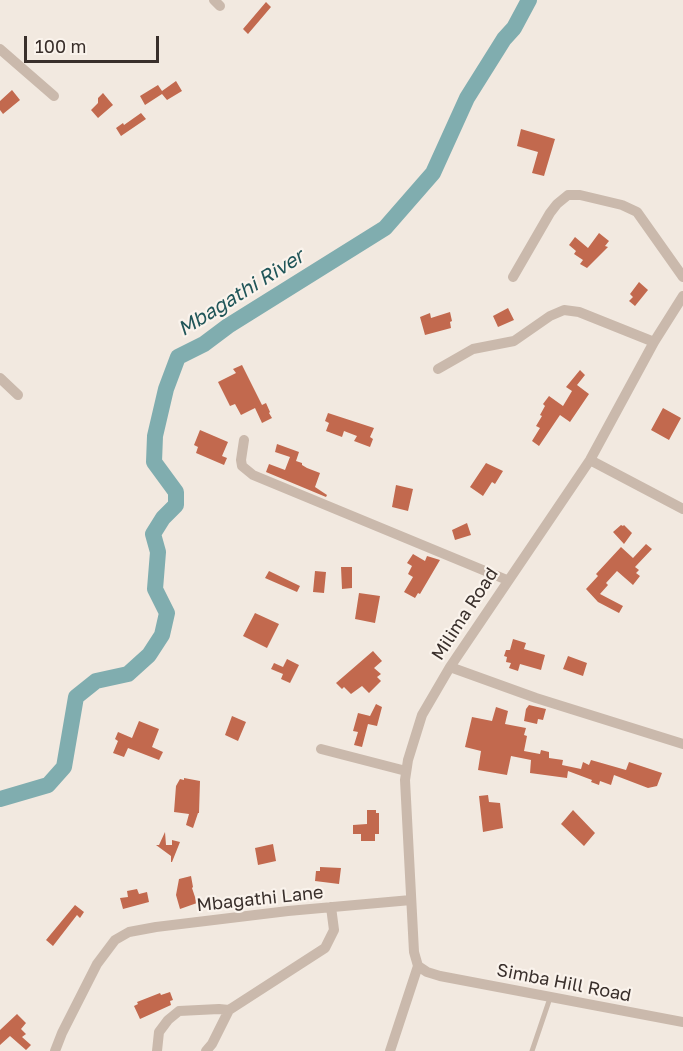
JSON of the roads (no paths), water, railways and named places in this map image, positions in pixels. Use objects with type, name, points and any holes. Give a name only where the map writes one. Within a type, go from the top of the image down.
[{"type":"street","points":[[0,49],[54,96]]},
{"type":"street","points":[[513,277],[550,213],[563,197],[574,195],[622,205],[637,212],[683,277]]},
{"type":"street","name":"Milima Road","points":[[418,966],[414,951],[405,780],[422,715],[450,667],[507,580],[590,460],[654,342],[683,296]]},
{"type":"street","points":[[438,369],[473,349],[514,342],[550,316],[564,310],[579,312],[654,342]]},
{"type":"street","points":[[0,378],[18,395]]},
{"type":"street","points":[[244,440],[242,466],[253,475],[507,580]]},
{"type":"street","points":[[590,460],[683,508]]},
{"type":"street","points":[[450,667],[536,698],[683,744]]},
{"type":"street","points":[[321,749],[406,771]]},
{"type":"street","name":"Mbagathi Lane","points":[[55,1051],[97,964],[115,940],[129,932],[331,907],[411,900]]},
{"type":"street","points":[[206,1051],[229,1011],[325,948],[334,930],[331,907]]},
{"type":"street","points":[[390,1051],[418,966]]},
{"type":"street","name":"Simba Hill Road","points":[[418,966],[440,976],[683,1022]]},
{"type":"street","points":[[157,1051],[159,1032],[179,1011],[219,1009],[229,1011]]},
{"type":"lane","points":[[532,1051],[550,998]]},
{"type":"waterway","name":"Mbagathi River","points":[[0,799],[48,785],[64,767],[76,697],[96,681],[128,674],[149,655],[162,635],[167,613],[155,589],[158,552],[153,534],[163,518],[176,505],[176,492],[154,462],[155,436],[166,389],[178,357],[204,344],[228,326],[385,228],[433,173],[467,98],[504,39],[514,28],[529,0]]}]
